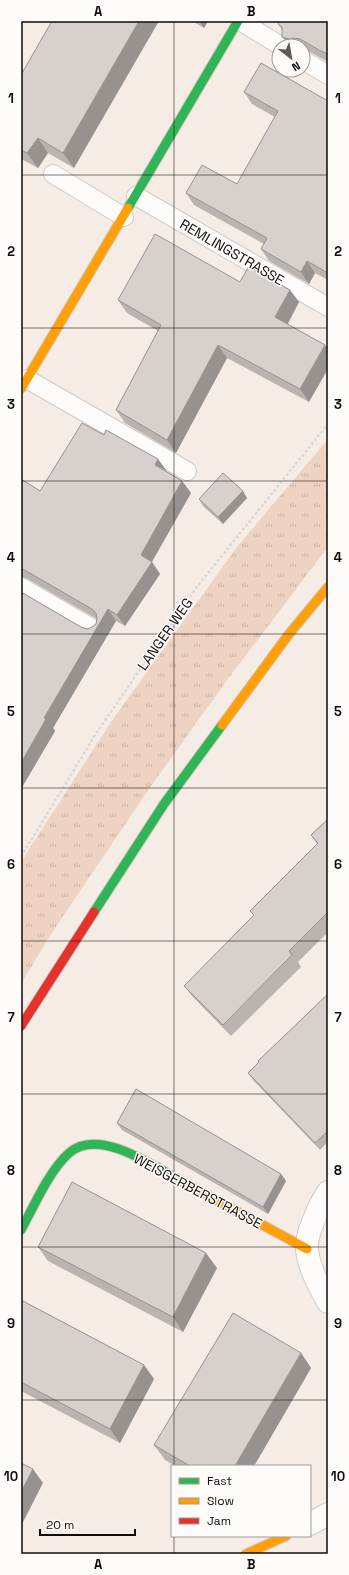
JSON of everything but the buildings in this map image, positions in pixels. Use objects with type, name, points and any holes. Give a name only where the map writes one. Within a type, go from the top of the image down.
[{"type":"street","points":[[24,384],[239,21]]},
{"type":"street","points":[[21,1026],[164,804],[289,634],[328,587]]},
{"type":"street","name":"WEISGERBERSTRASSE","points":[[21,1230],[52,1174],[70,1152],[86,1144],[106,1145],[125,1151],[306,1249]]},
{"type":"street","points":[[328,1192],[320,1205],[312,1226],[306,1249],[318,1286],[328,1302]]},
{"type":"street","points":[[311,1523],[328,1514]]},
{"type":"street","points":[[246,1554],[284,1537]]},
{"type":"lane","points":[[239,21],[271,40]]},
{"type":"lane","points":[[311,65],[328,75]]},
{"type":"lane","points":[[53,174],[124,217]]},
{"type":"lane","name":"REMLINGSTRASSE","points":[[136,196],[328,308]]},
{"type":"lane","points":[[24,384],[187,471]]},
{"type":"lane","points":[[21,587],[95,630]]},
{"type":"path","name":"LANGER WEG","points":[[21,857],[95,735],[196,588],[328,424]]},
{"type":"green space","points":[[328,439],[328,547],[230,676],[151,786],[49,937],[21,984],[21,862],[111,722],[237,547]]},
{"type":"traffic: fast","points":[[128,208],[238,21]]},
{"type":"traffic: fast","points":[[94,912],[164,804],[222,725]]},
{"type":"traffic: fast","points":[[21,1230],[42,1189],[55,1169],[69,1153],[81,1146],[96,1144],[127,1152],[183,1182]]},
{"type":"traffic: slow","points":[[21,389],[128,208]]},
{"type":"traffic: slow","points":[[222,725],[289,634],[328,587]]},
{"type":"traffic: slow","points":[[183,1182],[307,1249]]},
{"type":"traffic: slow","points":[[246,1554],[284,1537]]},
{"type":"traffic: jam","points":[[21,1026],[94,912]]}]
